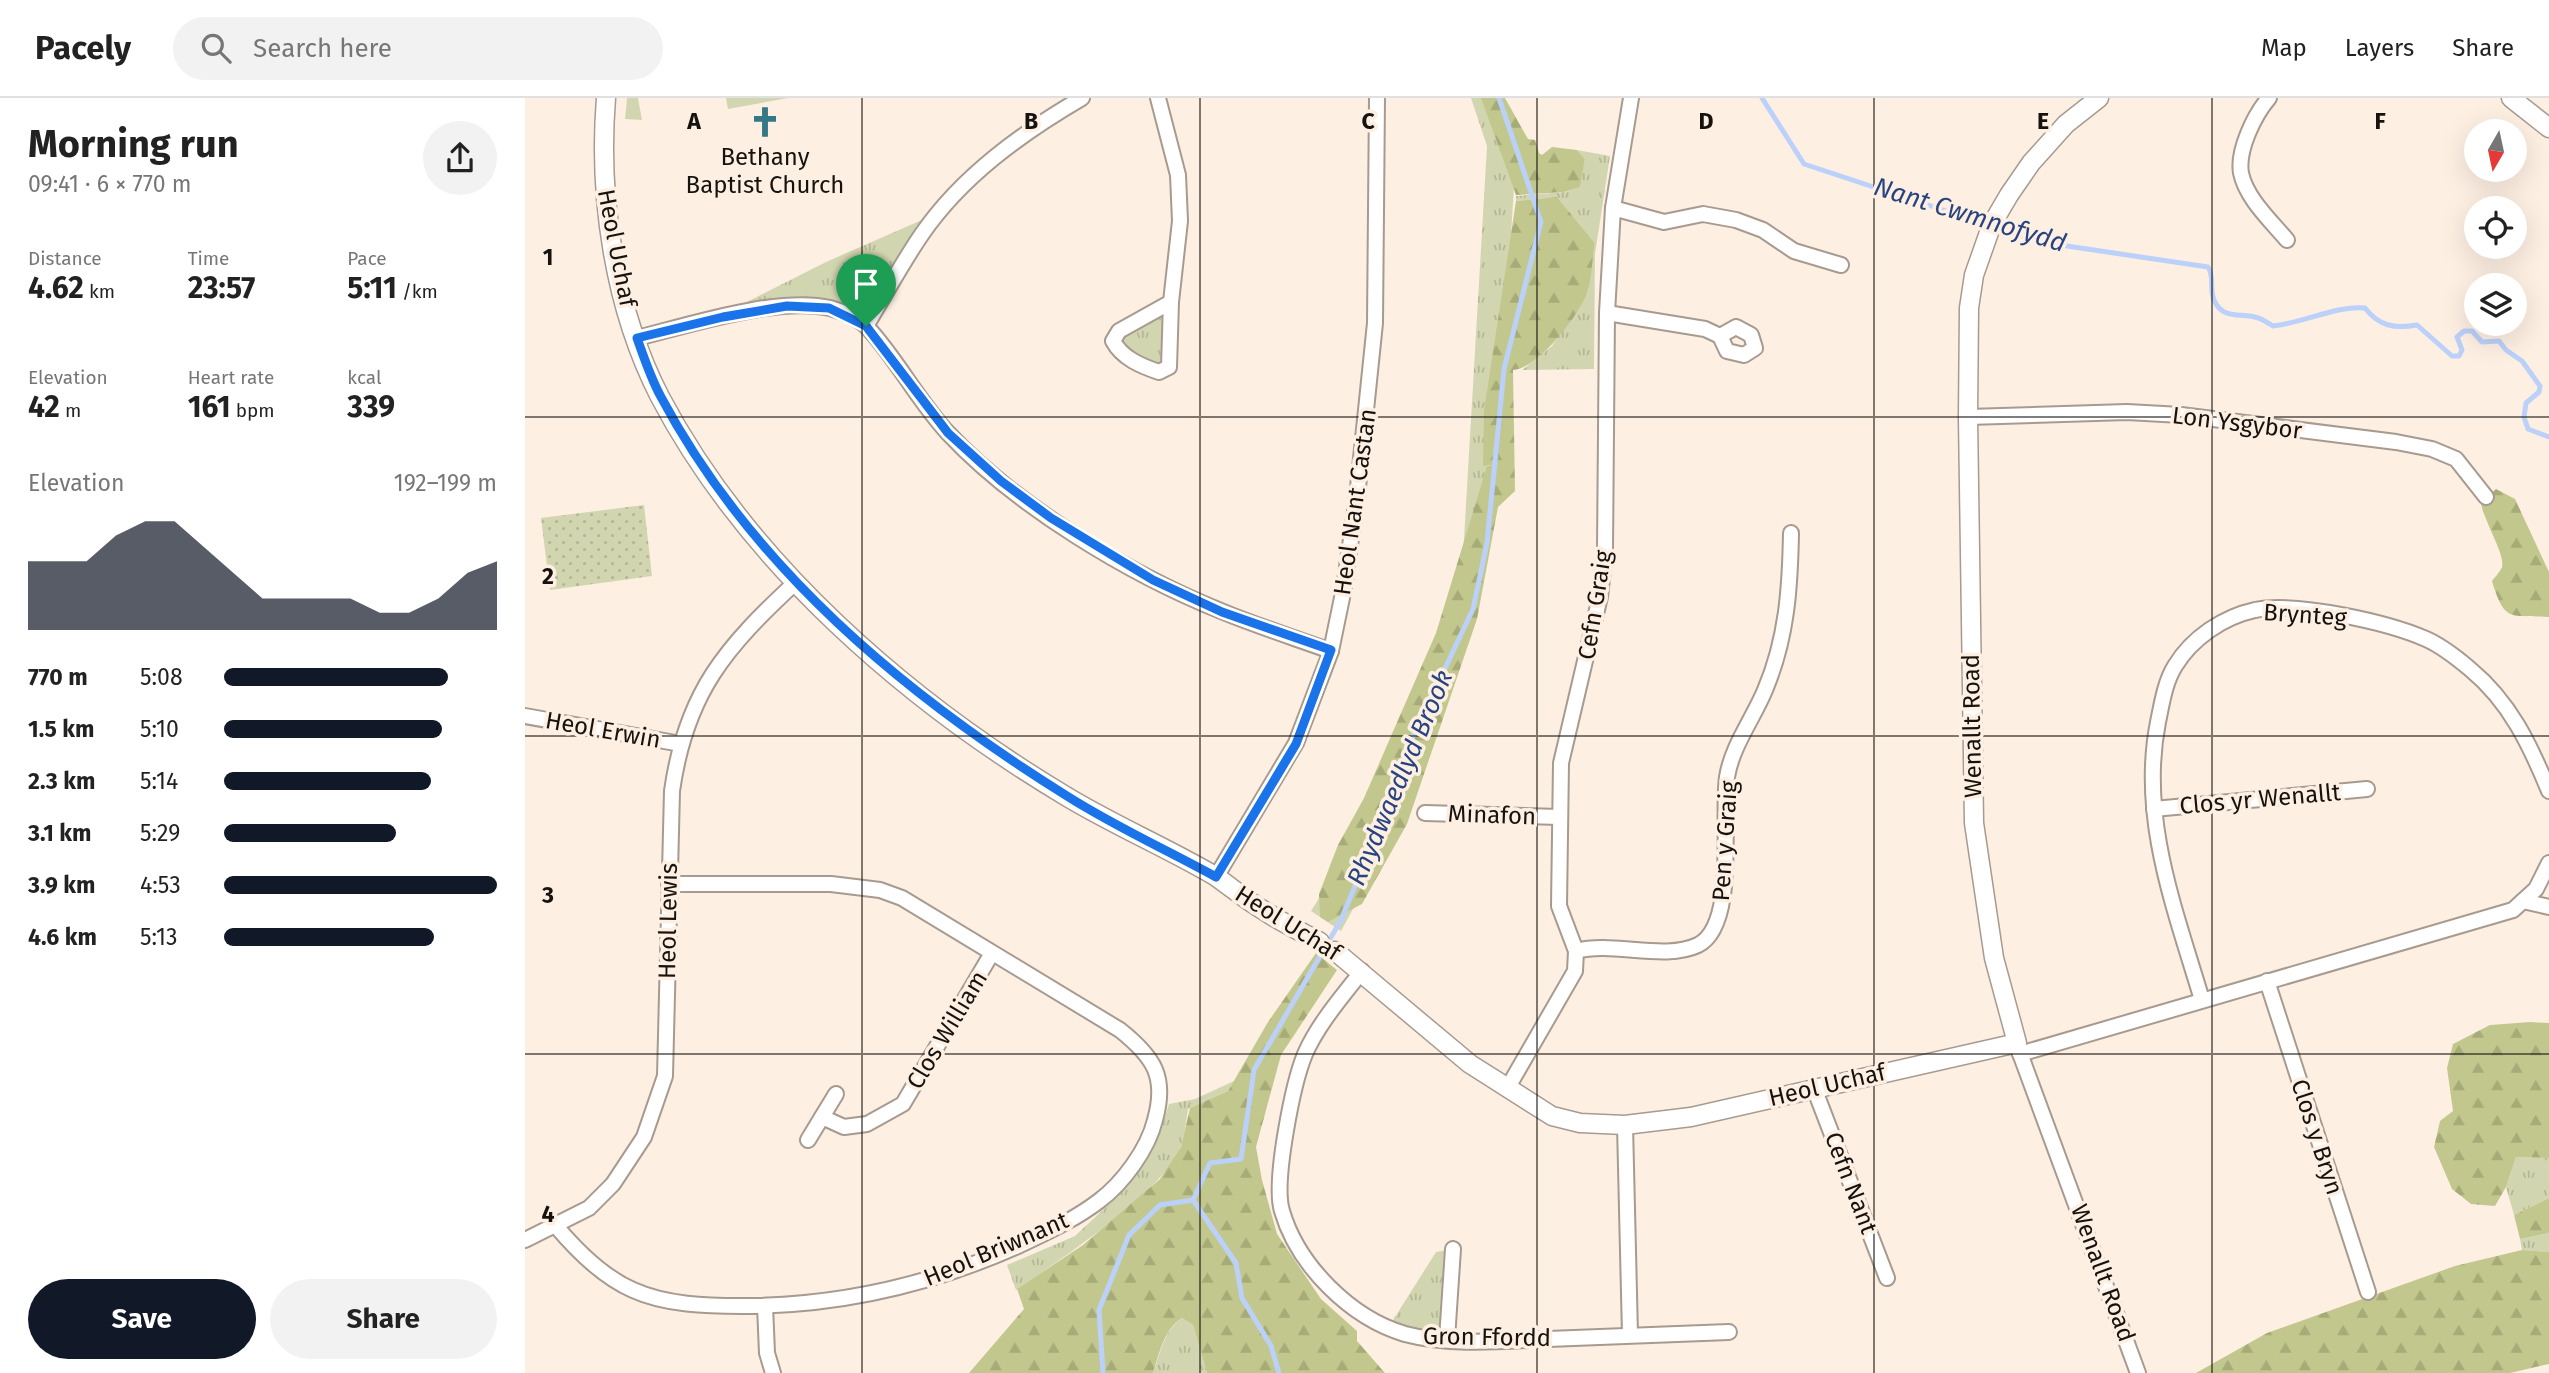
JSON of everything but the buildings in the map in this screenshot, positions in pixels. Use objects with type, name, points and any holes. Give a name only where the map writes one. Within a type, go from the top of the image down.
[{"type":"street","name":"Heol Uchaf","points":[[606,98],[604,177],[620,282],[637,338],[659,394],[692,452],[743,522],[796,582],[883,667],[1068,797],[1216,877],[1263,910],[1327,947],[1362,971],[1471,1064],[1552,1116],[1580,1124],[1625,1125],[1691,1117],[1814,1087],[2018,1049]]},
{"type":"street","points":[[866,326],[923,233],[940,211],[994,157],[1023,135],[1082,98]]},
{"type":"street","points":[[1158,98],[1178,175],[1180,221],[1171,302],[1169,367],[1159,372],[1139,365],[1118,350],[1113,341],[1119,331],[1171,302]]},
{"type":"street","name":"Heol Nant Castan","points":[[1216,877],[1296,744],[1331,650],[1344,588],[1357,497],[1375,323],[1377,98]]},
{"type":"street","name":"Cefn Graig","points":[[1576,951],[1559,906],[1561,763],[1570,714],[1588,658],[1600,597],[1605,550],[1607,313],[1613,208],[1631,98]]},
{"type":"street","name":"Wenallt Road","points":[[2099,98],[2066,124],[2031,163],[1991,225],[1974,275],[1969,308],[1968,417],[1974,823],[1994,958],[2018,1049],[2139,1373]]},
{"type":"street","points":[[2269,98],[2251,126],[2241,172],[2256,202],[2287,240]]},
{"type":"street","points":[[2511,98],[2549,128]]},
{"type":"street","points":[[1613,208],[1664,222],[1703,214],[1736,220],[1763,230],[1794,251],[1840,265]]},
{"type":"street","points":[[637,338],[723,317],[787,306],[829,308],[866,326],[948,433],[1001,481],[1051,518],[1153,580],[1222,612],[1331,650]]},
{"type":"street","points":[[1607,313],[1705,329],[1720,336]]},
{"type":"street","name":"Lon Ysgybor","points":[[1968,417],[2126,412],[2181,415],[2396,442],[2432,449],[2456,459],[2486,497]]},
{"type":"street","name":"Pen y Graig","points":[[1576,951],[1590,947],[1670,950],[1698,945],[1713,932],[1720,917],[1722,895],[1727,776],[1734,751],[1766,688],[1786,627],[1791,533]]},
{"type":"street","name":"Heol Lewis","points":[[525,1240],[589,1208],[613,1184],[644,1137],[665,1076],[672,791],[681,744],[689,719],[717,664],[755,620],[796,582]]},
{"type":"street","name":"Brynteg","points":[[2202,1000],[2161,860],[2154,809],[2154,742],[2163,698],[2174,667],[2193,643],[2218,624],[2257,610],[2305,611],[2349,617],[2428,640],[2472,670],[2511,711],[2549,792]]},
{"type":"street","name":"Heol Erwin","points":[[525,716],[681,744]]},
{"type":"street","name":"Clos yr Wenallt","points":[[2154,809],[2367,789]]},
{"type":"street","name":"Minafon","points":[[1425,813],[1560,817]]},
{"type":"street","points":[[2018,1049],[2202,1000],[2514,910],[2536,888],[2549,863]]},
{"type":"street","name":"Heol Briwnant","points":[[556,1226],[596,1266],[632,1290],[676,1303],[765,1306],[838,1301],[891,1291],[1006,1251],[1066,1224],[1101,1200],[1150,1139],[1162,1087],[1144,1049],[1120,1030],[902,898],[880,890],[831,884],[669,884]]},
{"type":"street","points":[[2523,901],[2549,907]]},
{"type":"street","points":[[1507,1089],[1562,998],[1575,971],[1576,951]]},
{"type":"street","name":"Clos William","points":[[823,1117],[844,1126],[867,1124],[903,1104],[992,953]]},
{"type":"street","name":"Gron Ffordd","points":[[1362,971],[1330,1013],[1305,1054],[1294,1090],[1282,1161],[1281,1210],[1304,1254],[1337,1297],[1361,1315],[1388,1328],[1421,1337],[1511,1341],[1729,1332]]},
{"type":"street","name":"Clos y Bryn","points":[[2267,981],[2368,1292]]},
{"type":"street","name":"Cefn Nant","points":[[1814,1087],[1887,1278]]},
{"type":"street","points":[[808,1140],[837,1094]]},
{"type":"street","points":[[1625,1125],[1630,1335]]},
{"type":"street","points":[[1447,1339],[1453,1249]]},
{"type":"street","points":[[765,1306],[767,1353],[773,1373]]},
{"type":"green space","points":[[627,98],[638,98],[642,120],[625,119]]},
{"type":"green space","points":[[726,98],[788,98],[728,109]]},
{"type":"green space","points":[[1471,98],[1489,98],[1514,187],[1509,266],[1487,466],[1513,462],[1486,483],[1371,876],[1341,931],[1311,911],[1351,847],[1437,642],[1463,556],[1487,146]]},
{"type":"green space","points":[[1481,98],[1505,98],[1528,139],[1535,140],[1542,155],[1552,147],[1577,150],[1585,159],[1580,187],[1564,192],[1516,195]]},
{"type":"green space","points":[[1577,150],[1610,156],[1595,254],[1594,369],[1522,370],[1552,346],[1587,293],[1595,243],[1557,197],[1516,201],[1516,196],[1565,192],[1579,187],[1585,159]]},
{"type":"green space","points":[[1557,197],[1595,243],[1587,293],[1567,327],[1545,351],[1534,361],[1513,370],[1515,491],[1498,507],[1477,619],[1407,824],[1362,904],[1328,922],[1320,917],[1319,894],[1338,845],[1364,798],[1436,633],[1487,466],[1499,464],[1483,466],[1484,411],[1516,201]]},
{"type":"green space","points":[[940,212],[866,325],[839,311],[836,301],[837,308],[721,315],[826,262]]},
{"type":"green space","points":[[1171,302],[1171,356],[1159,372],[1118,350],[1119,331]]},
{"type":"green space","points":[[2496,489],[2515,499],[2549,572],[2549,617],[2518,616],[2506,611],[2501,605],[2492,581],[2501,569],[2502,562],[2481,503]]},
{"type":"green space","points":[[644,505],[652,576],[550,590],[541,518]]},
{"type":"green space","points":[[1316,953],[1337,970],[1281,1055],[1256,1147],[1277,1234],[1321,1299],[1357,1331],[1357,1341],[1385,1373],[1207,1373],[1193,1325],[1182,1318],[1166,1335],[1153,1373],[969,1373],[1024,1309],[1017,1289],[1083,1245],[1160,1179],[1181,1147],[1190,1108],[1228,1091],[1268,1022]]},
{"type":"green space","points":[[2549,1023],[2549,1158],[2516,1157],[2506,1187],[2495,1206],[2471,1204],[2452,1189],[2434,1147],[2440,1121],[2453,1111],[2447,1068],[2453,1044],[2490,1025]]},
{"type":"green space","points":[[1234,1081],[1228,1091],[1188,1109],[1181,1146],[1171,1164],[1155,1183],[1108,1224],[1016,1290],[1007,1265],[1075,1236],[1122,1192],[1148,1158],[1159,1136],[1169,1104],[1195,1099]]},
{"type":"green space","points":[[2516,1157],[2549,1158],[2549,1198],[2514,1215],[2506,1187]]},
{"type":"green space","points":[[2549,1198],[2549,1233],[2520,1239],[2514,1215]]},
{"type":"green space","points":[[2549,1233],[2549,1252],[2522,1250],[2520,1239]]},
{"type":"green space","points":[[1453,1249],[1447,1339],[1388,1328],[1436,1252]]},
{"type":"green space","points":[[2522,1250],[2549,1252],[2549,1364],[2510,1373],[2196,1373],[2267,1333],[2455,1266]]},
{"type":"green space","points":[[1182,1318],[1193,1325],[1207,1373],[1153,1373],[1167,1336]]},
{"type":"waterway","name":"Rhydwaedlyd Brook","points":[[1103,1373],[1099,1310],[1129,1235],[1160,1205],[1193,1200],[1210,1163],[1241,1159],[1254,1070],[1341,920],[1379,828],[1399,766],[1473,609],[1487,543],[1504,369],[1541,222],[1499,98]]},
{"type":"waterway","name":"Nant Cwmnofydd","points":[[1762,98],[1804,164],[2040,242],[2208,267],[2214,300],[2222,311],[2233,315],[2252,316],[2273,326],[2343,309],[2365,308],[2376,319],[2388,325],[2417,325],[2452,356],[2459,356],[2462,350],[2457,337],[2464,331],[2472,331],[2482,342],[2499,341],[2506,350],[2522,361],[2540,386],[2539,392],[2526,403],[2524,417],[2528,429],[2549,437]]},
{"type":"waterway","points":[[1193,1200],[1236,1263],[1242,1298],[1271,1346],[1279,1373]]},
{"type":"place","name":"Bethany Baptist Church","points":[[765,122]]},
{"type":"route","points":[[787,306],[829,308],[866,326],[912,390],[948,433],[1001,481],[1051,518],[1153,580],[1222,612],[1331,650],[1319,690],[1296,744],[1216,877],[1068,797],[883,667],[820,607],[743,522],[692,452],[659,394],[637,338],[723,317],[787,306]]}]
